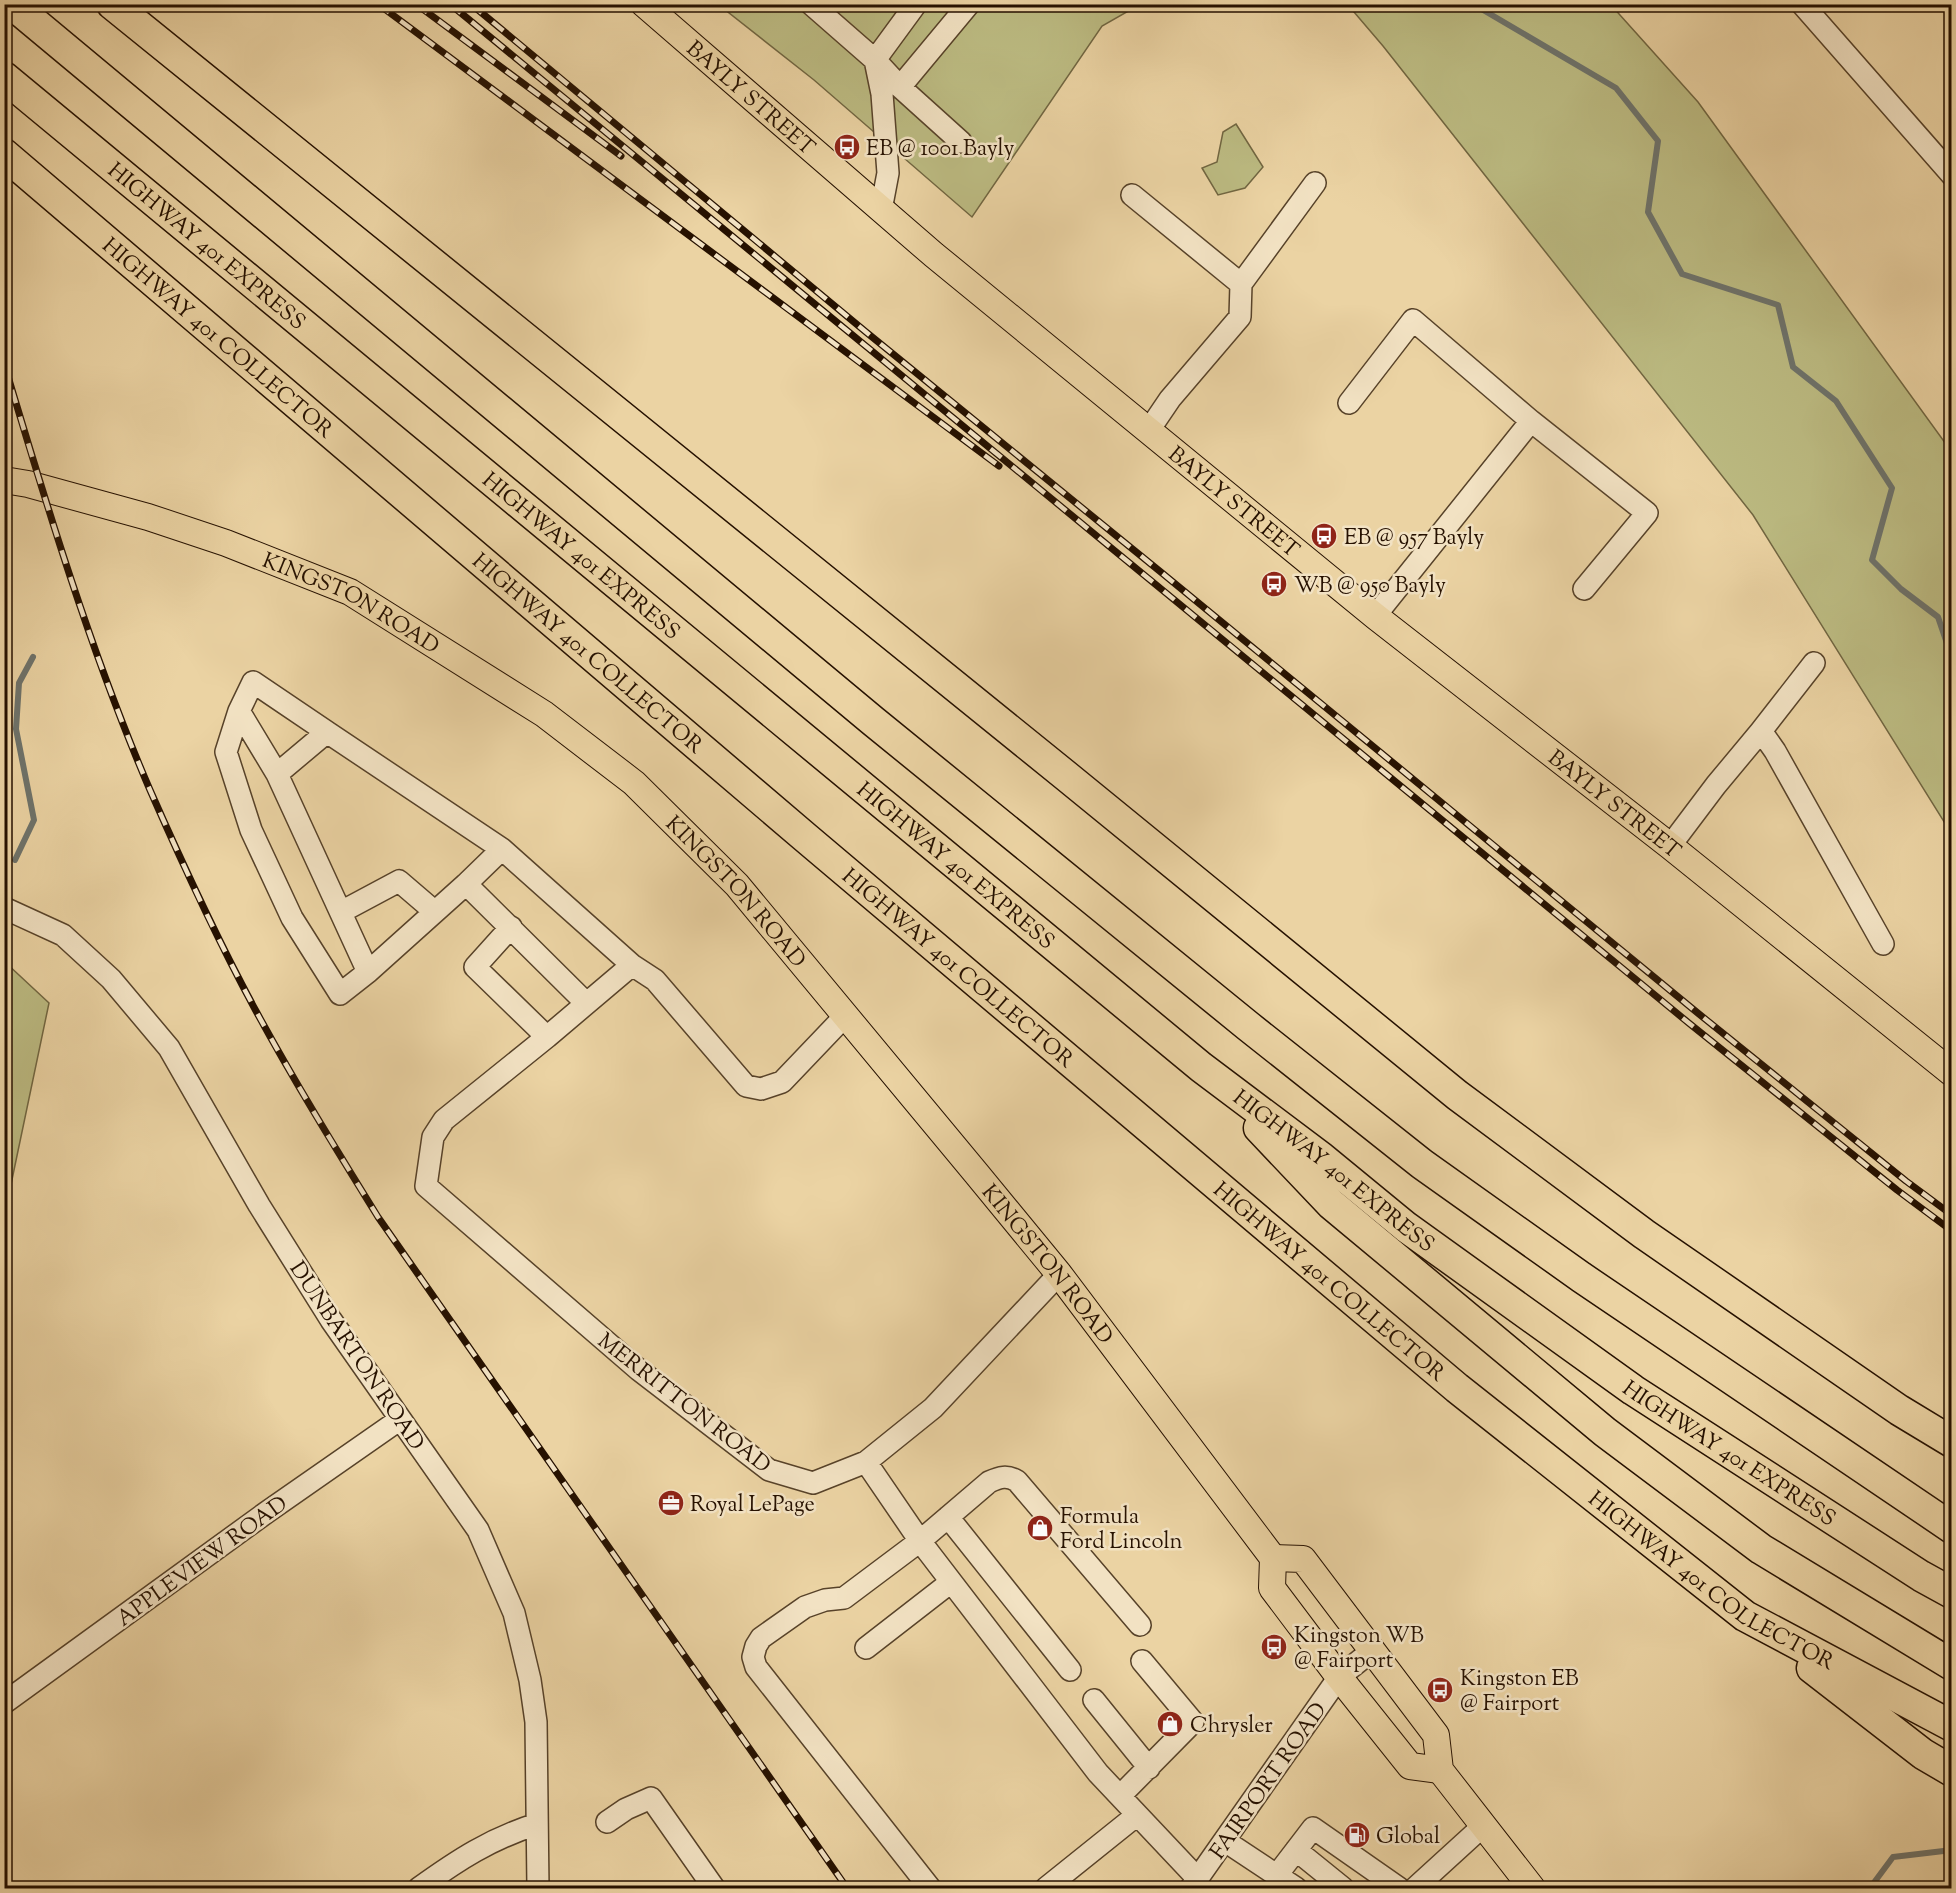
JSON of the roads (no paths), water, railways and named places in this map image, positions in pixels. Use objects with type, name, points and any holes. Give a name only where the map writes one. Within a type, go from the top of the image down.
[{"type":"highway","points":[[12,4],[873,721],[1248,1026],[1422,1164],[1581,1276],[1952,1528]]},
{"type":"highway","points":[[112,4],[1457,1095],[1644,1234],[1899,1410],[1952,1442]]},
{"type":"highway","name":"HIGHWAY 401 EXPRESS","points":[[4,77],[1201,1067],[1323,1158],[1406,1227],[1633,1390],[1921,1576],[1952,1593]]},
{"type":"highway","name":"HIGHWAY 401 COLLECTOR","points":[[4,154],[797,830],[1457,1388],[1745,1616],[1952,1726]]},
{"type":"highway","points":[[1201,1067],[1331,1204],[1605,1432],[1761,1549],[1952,1665]]},
{"type":"highway","points":[[1745,1616],[1923,1754],[1952,1772]]},
{"type":"main road","name":"BAYLY STREET","points":[[644,4],[934,255],[1375,616],[1670,846],[1952,1073]]},
{"type":"main road","name":"KINGSTON ROAD","points":[[4,480],[28,484],[148,517],[226,543],[350,592],[544,714],[634,783],[736,885],[1059,1274],[1273,1558]]},
{"type":"main road","points":[[1440,1770],[1410,1766],[1339,1677],[1272,1588],[1273,1558],[1303,1559],[1437,1735],[1440,1770],[1532,1888]]},
{"type":"street","points":[[811,4],[876,60],[900,87],[961,142]]},
{"type":"street","points":[[881,210],[888,173],[882,94],[876,60],[916,4]]},
{"type":"street","points":[[900,87],[969,4]]},
{"type":"street","points":[[1802,4],[1952,175]]},
{"type":"street","points":[[1149,430],[1178,390],[1240,317],[1241,284],[1315,183]]},
{"type":"street","points":[[1132,195],[1241,284]]},
{"type":"street","points":[[1349,403],[1413,320],[1532,421],[1647,513],[1584,589]]},
{"type":"street","points":[[1375,616],[1532,421]]},
{"type":"street","points":[[1670,846],[1716,785],[1815,663]]},
{"type":"street","points":[[502,849],[368,972],[340,994],[292,918],[251,830],[226,752],[239,711],[253,682],[502,849],[632,965],[655,980],[746,1086],[761,1089],[782,1082],[845,1016]]},
{"type":"street","points":[[239,711],[277,774],[368,972]]},
{"type":"street","points":[[1761,731],[1775,751],[1883,944]]},
{"type":"street","points":[[277,774],[327,732]]},
{"type":"street","points":[[340,912],[399,881],[434,911]]},
{"type":"street","points":[[466,884],[586,1003]]},
{"type":"street","name":"DUNBARTON ROAD","points":[[4,908],[63,935],[111,979],[169,1048],[259,1205],[332,1320],[399,1420],[478,1530],[514,1613],[530,1680],[536,1722],[538,1888]]},
{"type":"street","points":[[511,927],[476,967],[547,1037],[632,965]]},
{"type":"street","name":"MERRITTON ROAD","points":[[547,1037],[444,1120],[434,1137],[426,1186],[639,1370],[770,1470],[813,1483],[866,1462],[933,1408],[1059,1274]]},
{"type":"street","name":"APPLEVIEW ROAD","points":[[4,1703],[249,1525],[399,1420]]},
{"type":"street","points":[[866,1462],[920,1541],[1098,1773],[1195,1884]]},
{"type":"street","points":[[930,1888],[756,1667],[753,1657],[761,1638],[805,1607],[825,1600],[844,1598],[920,1541],[989,1482],[1009,1476],[1017,1481],[1140,1625]]},
{"type":"street","points":[[948,1517],[1071,1670]]},
{"type":"street","points":[[866,1648],[951,1582]]},
{"type":"street","name":"FAIRPORT ROAD","points":[[1195,1884],[1339,1677],[1373,1650]]},
{"type":"street","points":[[1120,1796],[1193,1722],[1142,1661]]},
{"type":"street","points":[[1094,1701],[1149,1768]]},
{"type":"street","points":[[607,1822],[626,1809],[651,1798],[714,1888]]},
{"type":"street","points":[[1046,1888],[1137,1815]]},
{"type":"street","points":[[419,1888],[463,1857],[509,1833],[537,1824]]},
{"type":"street","points":[[1415,1888],[1431,1881],[1483,1826]]},
{"type":"street","points":[[1277,1875],[1313,1828],[1399,1888]]},
{"type":"street","points":[[1225,1841],[1296,1888]]},
{"type":"street","points":[[1296,1850],[1343,1888]]},
{"type":"waterway","points":[[1473,4],[1616,88],[1658,141],[1648,212],[1682,274],[1778,305],[1793,367],[1836,401],[1892,488],[1872,560],[1901,589],[1938,617],[1952,658]]},
{"type":"waterway","points":[[15,860],[34,820],[16,729],[19,683],[33,657]]},
{"type":"waterway","points":[[1870,1888],[1893,1857],[1952,1850]]},
{"type":"railway","points":[[378,4],[999,466]]},
{"type":"railway","points":[[416,4],[621,156]]},
{"type":"railway","points":[[450,4],[1690,1024],[1897,1190],[1952,1231]]},
{"type":"railway","points":[[471,4],[866,332],[1699,1014],[1906,1181],[1952,1215]]},
{"type":"railway","points":[[4,363],[71,579],[108,686],[150,790],[201,902],[270,1037],[378,1217],[847,1888]]},
{"type":"place","name":"EB @ 1001 Bayly","points":[[847,147]]},
{"type":"place","name":"EB @ 957 Bayly","points":[[1324,536]]},
{"type":"place","name":"WB @ 950 Bayly","points":[[1274,584]]},
{"type":"place","name":"Royal LePage","points":[[671,1503]]},
{"type":"place","name":"Formula Ford Lincoln","points":[[1040,1528]]},
{"type":"place","name":"Kingston WB @ Fairport","points":[[1274,1647]]},
{"type":"place","name":"Kingston EB @ Fairport","points":[[1440,1690]]},
{"type":"place","name":"Chrysler","points":[[1170,1724]]},
{"type":"place","name":"Global","points":[[1357,1835]]}]
